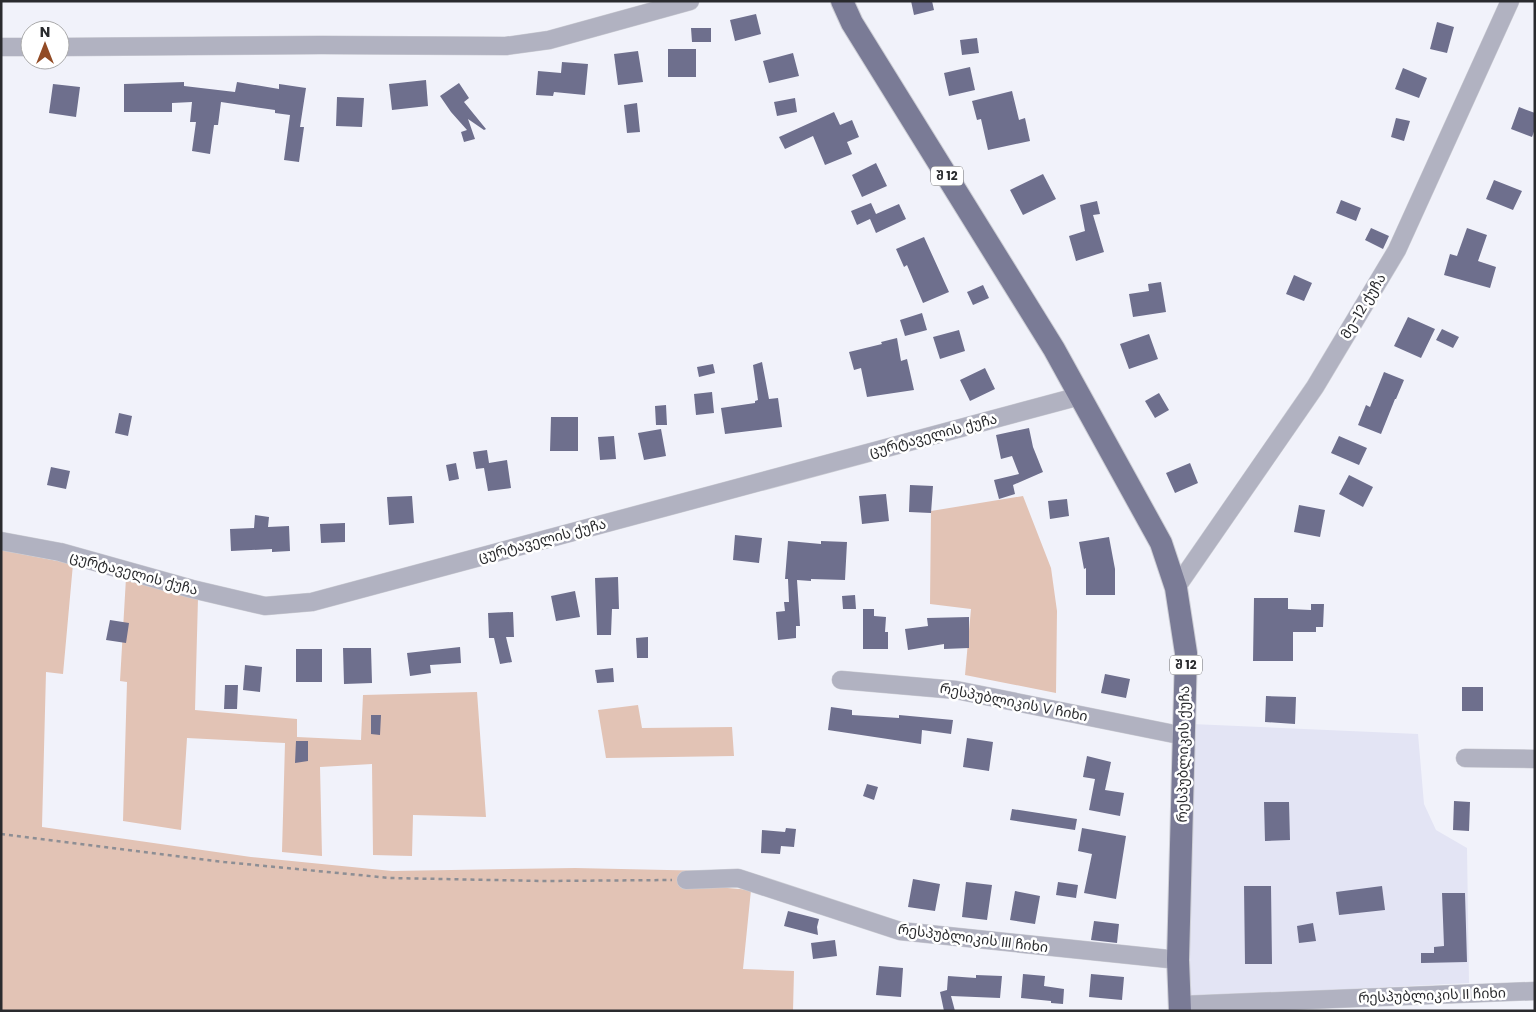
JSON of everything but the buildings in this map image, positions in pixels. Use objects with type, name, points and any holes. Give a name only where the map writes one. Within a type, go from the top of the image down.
[{"type":"main road","name":"რესპუბლიკის ქუჩა","points":[[842,1],[852,23],[1054,349],[1161,543],[1176,588],[1186,653],[1178,960],[1180,1008]]},
{"type":"street","points":[[70,47],[506,46],[549,40],[690,1]]},
{"type":"street","name":"მე-12 ქუჩა","points":[[1176,588],[1315,387],[1397,250],[1510,1]]},
{"type":"street","points":[[1,47],[20,47]]},
{"type":"street","name":"ცურტაველის ქუჩა","points":[[1,541],[60,552],[192,589],[265,606],[312,602],[1080,396]]},
{"type":"street","name":"რესპუბლიკის V ჩიხი","points":[[841,680],[956,690],[1184,736]]},
{"type":"street","points":[[1465,758],[1535,759]]},
{"type":"street","name":"რესპუბლიკის III ჩიხი","points":[[686,880],[738,878],[900,931],[1178,960]]},
{"type":"street","name":"რესპუბლიკის II ჩიხი","points":[[1180,1008],[1535,991]]},
{"type":"path","points":[[1,834],[224,862],[390,878],[544,881],[686,880]]},
{"type":"shaded area","points":[[1023,496],[1051,568],[1057,611],[1056,693],[965,675],[971,609],[930,604],[931,511]]},
{"type":"shaded area","points":[[1,550],[73,564],[63,674],[46,672],[42,827],[251,857],[392,871],[575,868],[713,871],[716,887],[751,890],[743,969],[794,971],[793,1011],[1,1011]]},
{"type":"shaded area","points":[[126,578],[198,598],[195,710],[297,719],[297,737],[361,740],[363,695],[477,692],[486,817],[413,815],[412,856],[373,855],[372,764],[320,767],[322,856],[282,852],[285,743],[187,738],[181,830],[123,821],[127,682],[120,681]]},
{"type":"shaded area","points":[[638,705],[642,728],[732,727],[734,756],[606,758],[598,710]]},
{"type":"shaded area","points":[[1192,724],[1418,734],[1424,804],[1436,830],[1467,848],[1469,983],[1187,997]]}]
